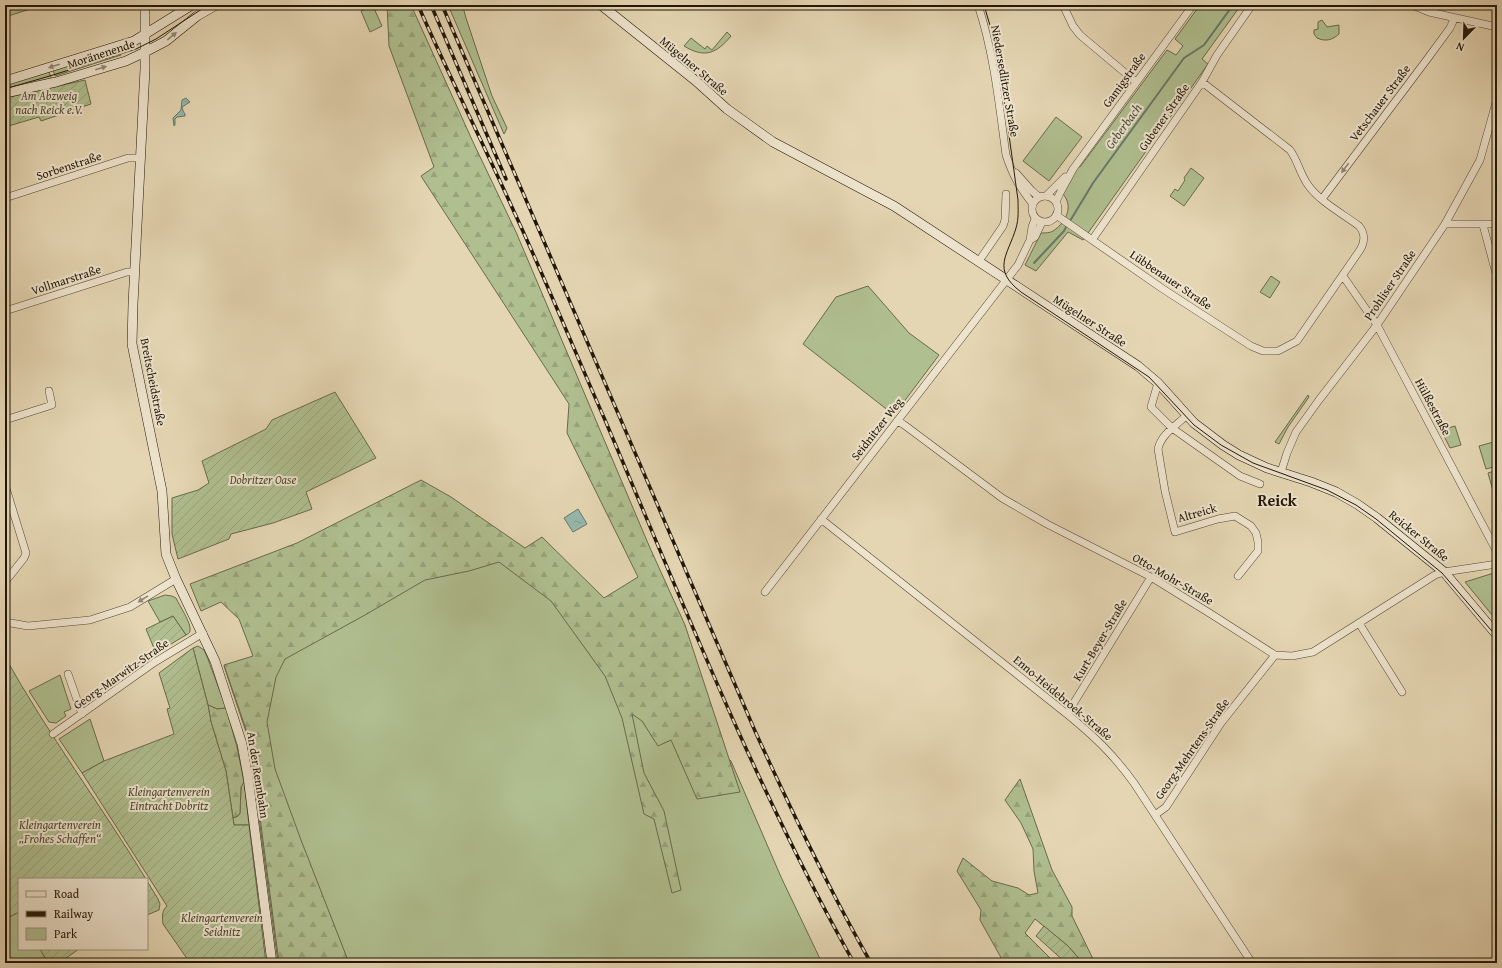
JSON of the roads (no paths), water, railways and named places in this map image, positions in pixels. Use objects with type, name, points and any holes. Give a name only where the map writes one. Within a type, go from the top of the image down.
[{"type":"street","name":"Breitscheidstraße","points":[[145,5],[145,52],[134,272],[132,344],[162,491],[166,554],[176,579]]},
{"type":"street","name":"Moränenende","points":[[5,81],[134,41],[192,5]]},
{"type":"street","name":"Moränenende","points":[[5,93],[56,82],[126,61],[166,41],[192,20],[216,5]]},
{"type":"street","name":"Mügelner Straße","points":[[601,5],[696,81],[727,109],[773,142],[894,206],[1138,366],[1158,384]]},
{"type":"street","name":"Niedersedlitzer Straße","points":[[978,5],[986,28],[992,59],[1008,162],[1019,186],[1032,204]]},
{"type":"street","points":[[1063,5],[1073,26],[1080,35],[1136,82]]},
{"type":"street","name":"Gamigstraße","points":[[1056,215],[1058,209],[1056,202],[1073,169],[1193,5]]},
{"type":"street","name":"Gubener Straße","points":[[1092,240],[1202,82],[1217,55],[1252,5]]},
{"type":"street","points":[[1412,5],[1429,12],[1454,19],[1497,27]]},
{"type":"street","name":"Vetschauer Straße","points":[[1322,199],[1450,28],[1454,19]]},
{"type":"street","points":[[1202,82],[1290,150],[1296,157],[1308,185],[1322,199],[1359,226],[1362,230],[1364,239],[1363,245],[1343,276]]},
{"type":"street","name":"Prohliser Straße","points":[[1281,472],[1286,453],[1296,432],[1377,325],[1445,224],[1480,160],[1497,99]]},
{"type":"street","name":"Sorbenstraße","points":[[5,198],[128,158],[140,158]]},
{"type":"street","name":"Niedersedlitzer Straße","points":[[1008,162],[1018,176],[1042,197]]},
{"type":"street","name":"Gamigstraße","points":[[1032,204],[1073,169]]},
{"type":"street","points":[[979,261],[1003,226],[1006,194]]},
{"type":"street","points":[[1042,197],[1050,197],[1056,202]]},
{"type":"street","points":[[1032,204],[1031,212],[1039,221]]},
{"type":"street","points":[[1007,280],[1018,265],[1030,240],[1032,227],[1039,221],[1050,221],[1056,215]]},
{"type":"street","name":"Lübbenauer Straße","points":[[1056,215],[1201,314],[1251,346],[1263,351],[1278,351],[1297,341],[1343,276]]},
{"type":"street","points":[[1445,224],[1497,224]]},
{"type":"street","points":[[1483,225],[1497,277]]},
{"type":"street","name":"Vollmarstraße","points":[[5,311],[127,272],[134,272]]},
{"type":"street","name":"Hülßestraße","points":[[1343,276],[1377,325],[1497,552]]},
{"type":"street","name":"Seidnitzer Weg","points":[[765,592],[1007,280]]},
{"type":"street","points":[[1260,484],[1240,476],[1172,428],[1151,407],[1158,384],[1187,415],[1210,436],[1239,455],[1281,472]]},
{"type":"street","points":[[5,420],[52,405],[49,391]]},
{"type":"street","name":"Altreick","points":[[1187,415],[1159,442],[1158,449],[1164,491],[1175,532],[1212,520],[1235,516],[1251,526],[1256,533],[1258,551],[1238,576]]},
{"type":"street","name":"Otto-Mohr-Straße","points":[[897,421],[1002,498],[1046,524],[1151,577],[1275,656]]},
{"type":"street","name":"Reicker Straße","points":[[1281,472],[1336,492],[1377,518],[1444,572],[1497,635]]},
{"type":"street","points":[[5,485],[26,553],[24,558],[5,582]]},
{"type":"street","name":"Enno-Heidebroek-Straße","points":[[821,519],[1067,714],[1104,746],[1117,760],[1134,783],[1252,963]]},
{"type":"street","points":[[1275,656],[1292,656],[1313,652],[1431,578],[1444,572],[1497,564]]},
{"type":"street","name":"Kurt-Beyer-Straße","points":[[1067,714],[1151,577]]},
{"type":"street","points":[[6,622],[28,626],[90,620],[130,607],[176,579]]},
{"type":"street","name":"An der Rennbahn","points":[[176,579],[215,661],[242,744],[248,777],[272,963]]},
{"type":"street","points":[[1359,623],[1402,692]]},
{"type":"street","name":"Georg-Marwitz-Straße","points":[[53,734],[155,662],[203,633]]},
{"type":"street","name":"Georg-Mehrtens-Straße","points":[[1155,815],[1166,807],[1221,723],[1275,656]]},
{"type":"street","points":[[68,674],[82,714]]},
{"type":"water","points":[[186,98],[190,102],[182,107],[185,116],[177,117],[175,119],[174,126],[173,118],[181,110],[182,100]]},
{"type":"water","points":[[578,509],[587,524],[573,532],[564,518]]},
{"type":"waterway","name":"Geberbach","points":[[1070,221],[1093,183],[1184,58],[1204,45],[1233,5]]},
{"type":"waterway","name":"Geberbach","points":[[1034,263],[1064,231],[1067,225]]},
{"type":"tram line","points":[[5,89],[136,49],[156,39],[208,5]]},
{"type":"tram line","points":[[984,5],[998,56],[1018,200],[1017,224],[1004,262],[1006,276],[1012,284],[1021,292],[1149,377],[1194,425],[1221,445],[1253,463],[1327,490],[1356,505],[1376,519],[1442,573],[1497,637]]},
{"type":"railway","points":[[418,5],[539,267],[722,695],[785,830],[818,897],[854,963]]},
{"type":"railway","points":[[431,5],[506,179]]},
{"type":"railway","points":[[442,5],[755,731],[810,848],[871,963]]},
{"type":"district","name":"Reick","points":[[1277,500]]},
{"type":"park label","name":"Am Abzweig nach Reick e.V.","points":[[49,103]]},
{"type":"park label","name":"Dobritzer Oase","points":[[263,480]]},
{"type":"park label","name":"Kleingartenverein Eintracht Dobritz","points":[[169,799]]},
{"type":"park label","name":"Kleingartenverein „Frohes Schaffen“","points":[[60,832]]},
{"type":"park label","name":"Kleingartenverein Seidnitz","points":[[222,925]]}]
